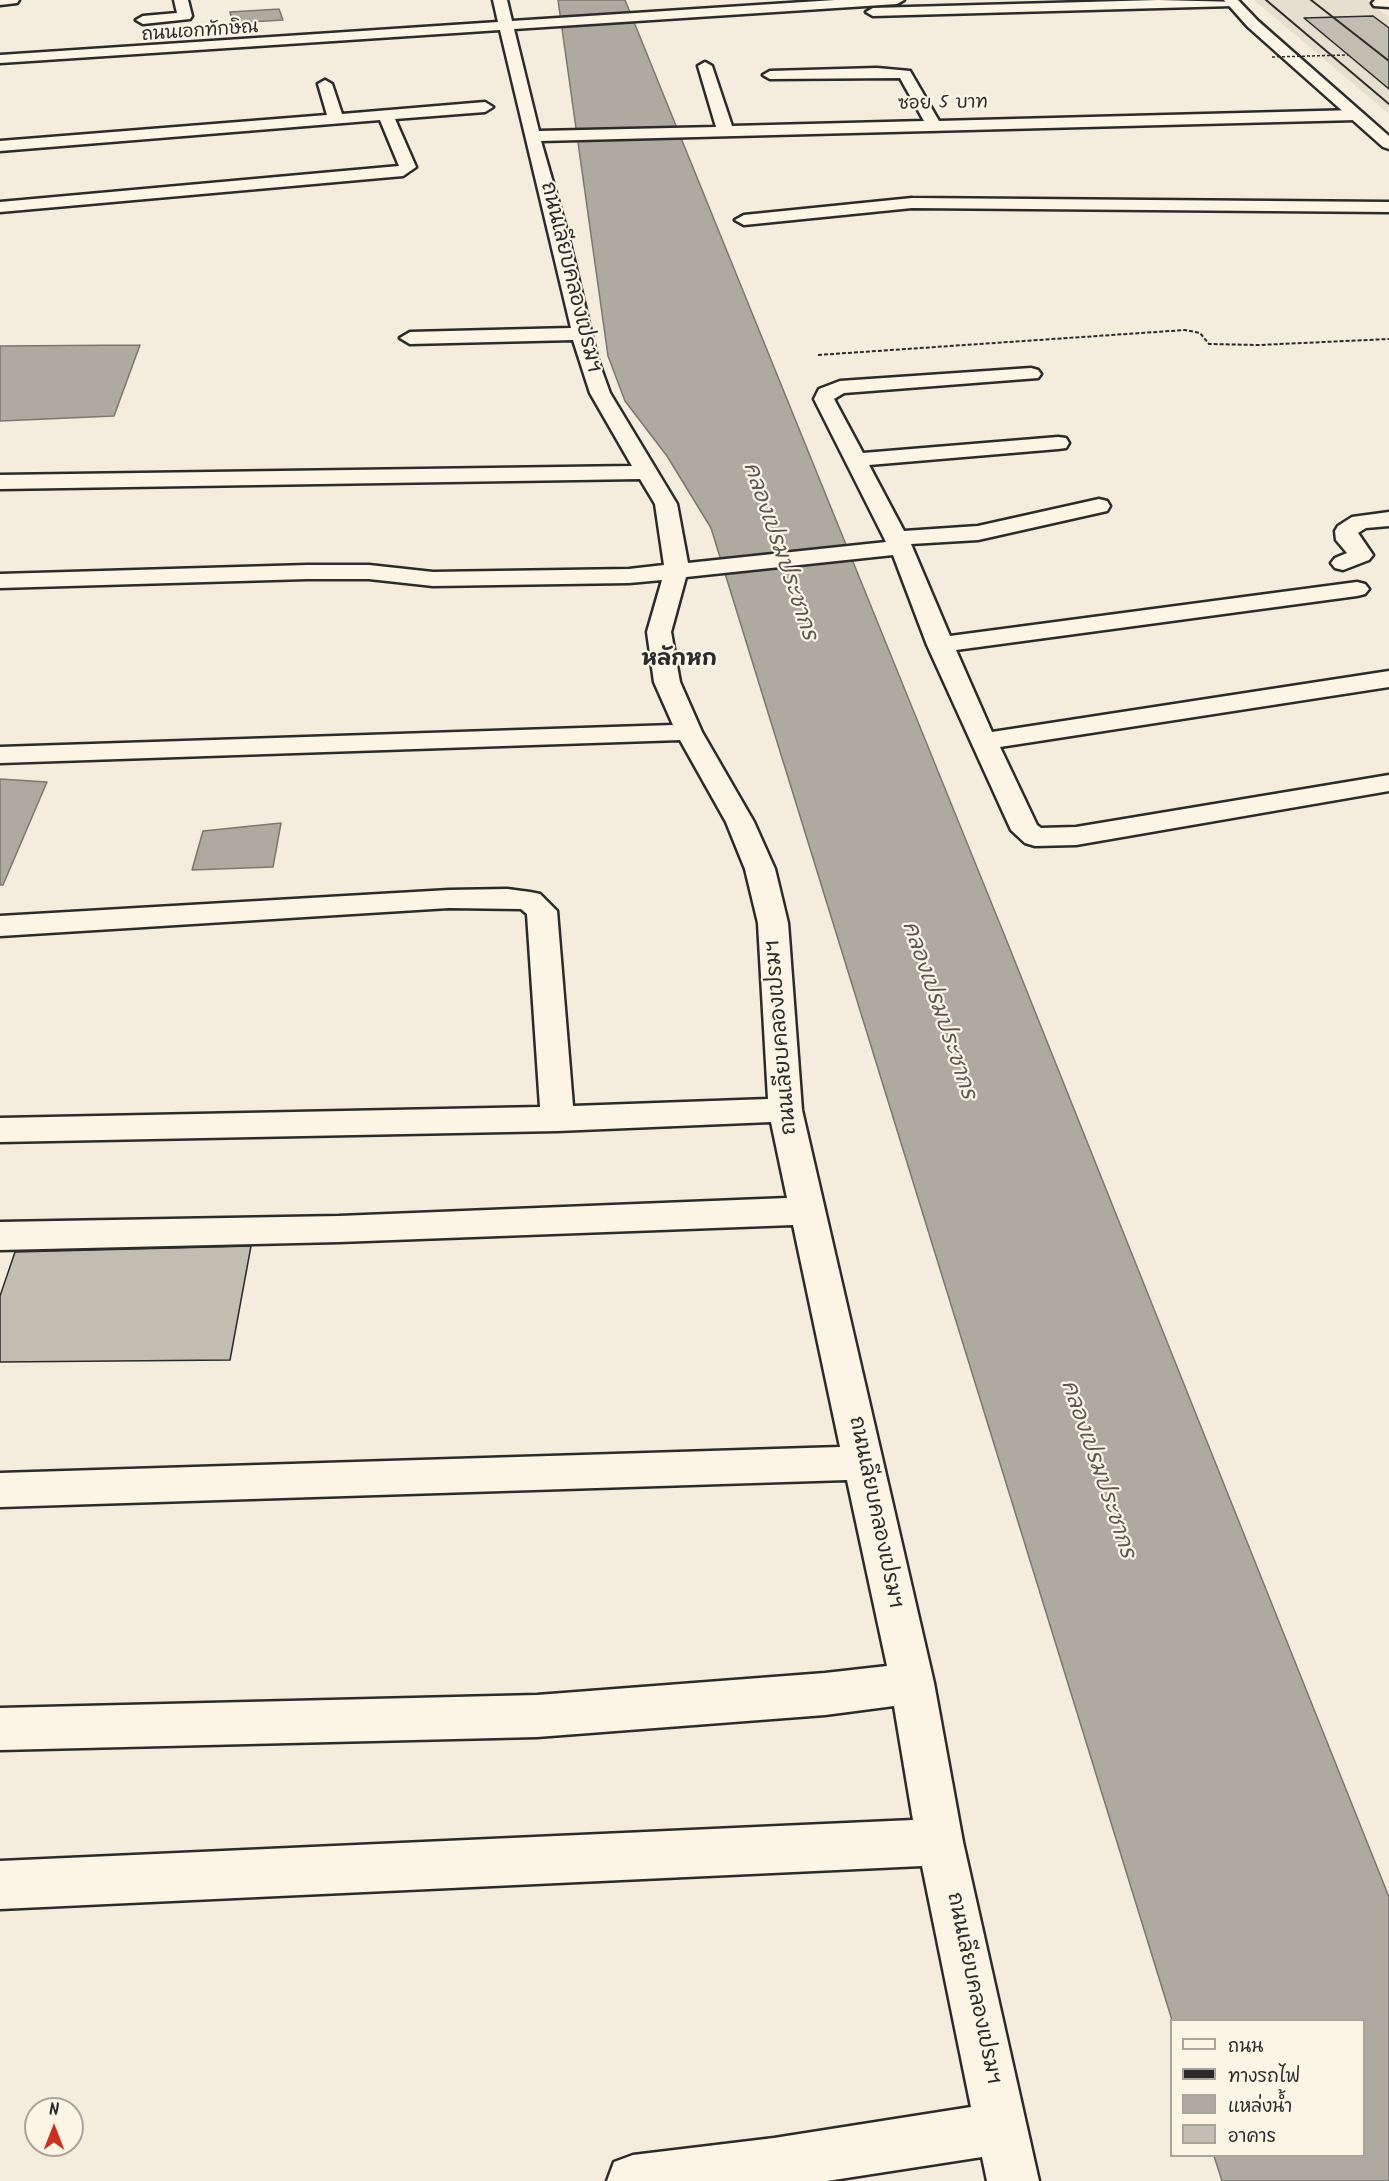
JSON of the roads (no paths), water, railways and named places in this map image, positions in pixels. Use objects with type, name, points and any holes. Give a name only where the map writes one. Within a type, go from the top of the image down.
[{"type":"street","points":[[0,1],[12,0]]},
{"type":"street","points":[[143,20],[185,16],[181,0]]},
{"type":"street","points":[[682,0],[692,12]]},
{"type":"street","points":[[848,11],[879,0],[897,0]]},
{"type":"street","points":[[848,11],[1026,9],[1232,1],[1253,24],[1389,144]]},
{"type":"street","name":"ถนนเอกทักษิณ","points":[[0,67],[360,41],[515,17],[656,15],[719,10],[848,11]]},
{"type":"street","points":[[848,11],[958,21]]},
{"type":"street","name":"ถนนเลียบคลองเปรมฯ","points":[[515,17],[544,136],[560,235],[586,357],[600,393],[666,504],[676,555],[692,569],[659,632],[667,682],[689,732],[740,822],[760,869],[773,923],[785,1110],[912,1683],[940,1842],[1013,2181]]},
{"type":"street","name":"ถนนเอกทักษิณ","points":[[0,59],[355,35],[403,34]]},
{"type":"street","points":[[705,66],[725,130]]},
{"type":"street","points":[[770,75],[905,74],[909,92],[933,124]]},
{"type":"street","points":[[325,84],[336,118]]},
{"type":"street","points":[[0,146],[485,107]]},
{"type":"street","points":[[0,207],[403,171],[408,167],[385,114]]},
{"type":"street","name":"ซอย 5 บาท","points":[[544,136],[933,124],[1356,116]]},
{"type":"street","points":[[744,220],[912,203],[1389,207]]},
{"type":"street","points":[[410,338],[582,334]]},
{"type":"street","points":[[1031,374],[840,387],[826,393],[824,399],[857,460],[893,545],[1025,830],[1035,837],[1042,838],[1076,836],[1389,783]]},
{"type":"street","points":[[857,460],[1059,443]]},
{"type":"street","points":[[0,482],[648,472]]},
{"type":"street","points":[[0,581],[307,572],[377,572],[434,579],[629,576],[978,533],[1100,506]]},
{"type":"street","points":[[1343,563],[1361,555],[1348,540],[1346,531],[1360,522],[1389,519]]},
{"type":"street","points":[[940,645],[1357,589]]},
{"type":"street","points":[[984,741],[1389,679]]},
{"type":"street","points":[[0,755],[689,732]]},
{"type":"street","points":[[0,926],[449,899],[507,898],[530,901],[542,911],[557,1119]]},
{"type":"street","points":[[0,1130],[557,1119],[785,1110]]},
{"type":"street","points":[[0,1236],[339,1229],[806,1211]]},
{"type":"street","points":[[0,1490],[864,1463]]},
{"type":"street","points":[[0,1729],[364,1722],[537,1716],[825,1694],[912,1683]]},
{"type":"street","points":[[0,1886],[940,1842]]},
{"type":"street","points":[[633,2181],[774,2164],[908,2141],[1001,2129]]},
{"type":"water","name":"คลองเปรมประชากร","points":[[558,0],[625,0],[1004,934],[1389,1897],[1389,2181],[1222,2181],[1214,2157],[1365,2157],[1365,2019],[1172,2019],[711,528],[667,456],[625,401],[608,356]]},
{"type":"water","points":[[279,9],[283,20],[233,23],[230,12]]},
{"type":"water","points":[[140,345],[114,416],[0,421],[0,346]]},
{"type":"water","points":[[0,779],[47,782],[3,885],[0,885]]},
{"type":"water","points":[[281,823],[273,867],[192,870],[203,831]]},
{"type":"railway","points":[[1266,0],[1389,104]]},
{"type":"railway","points":[[1311,0],[1389,61]]},
{"type":"district","name":"หลักหก","points":[[679,661]]}]
